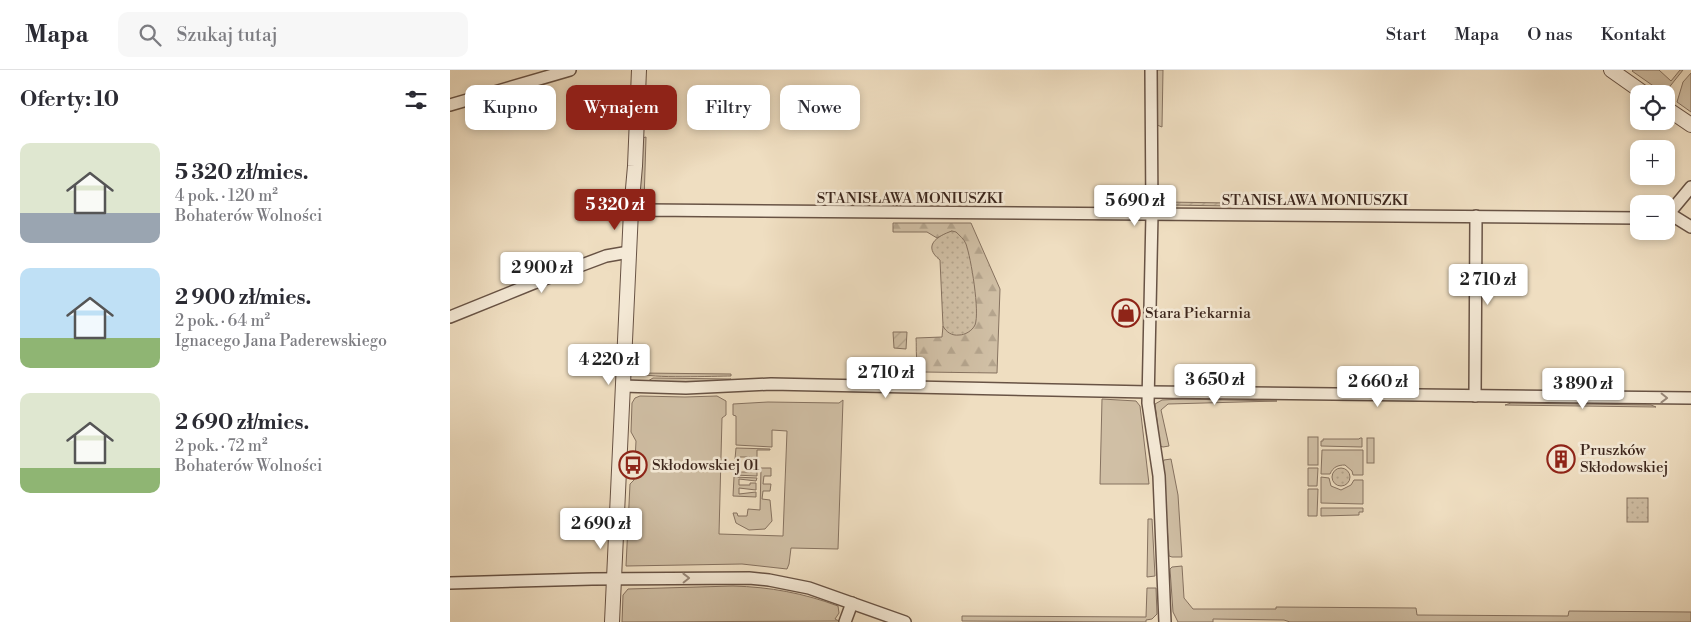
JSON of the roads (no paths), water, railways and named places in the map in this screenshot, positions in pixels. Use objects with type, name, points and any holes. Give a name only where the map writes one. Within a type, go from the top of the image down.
[{"type":"street","points":[[450,105],[570,70]]},
{"type":"street","points":[[612,622],[630,211],[635,166],[639,70]]},
{"type":"street","points":[[1151,70],[1152,214],[1148,403],[1159,476],[1166,622]]},
{"type":"street","points":[[1610,70],[1632,85]]},
{"type":"street","points":[[1675,114],[1691,125]]},
{"type":"street","points":[[1675,206],[1691,187]]},
{"type":"street","name":"STANISŁAWA MONIUSZKI","points":[[630,211],[1630,218]]},
{"type":"street","points":[[1475,396],[1476,216]]},
{"type":"street","points":[[1675,219],[1691,227]]},
{"type":"street","points":[[450,317],[527,285],[606,256],[629,252]]},
{"type":"street","points":[[623,386],[686,388],[771,384],[1149,392],[1691,398]]},
{"type":"street","points":[[450,583],[702,577],[749,578],[809,588],[880,615],[905,622]]},
{"type":"street","points":[[844,622],[852,603]]},
{"type":"place","name":"Stara Piekarnia","points":[[1126,313]]},
{"type":"place","name":"Pruszków Skłodowskiej","points":[[1561,459]]},
{"type":"place","name":"Skłodowskiej 01","points":[[633,465]]}]
